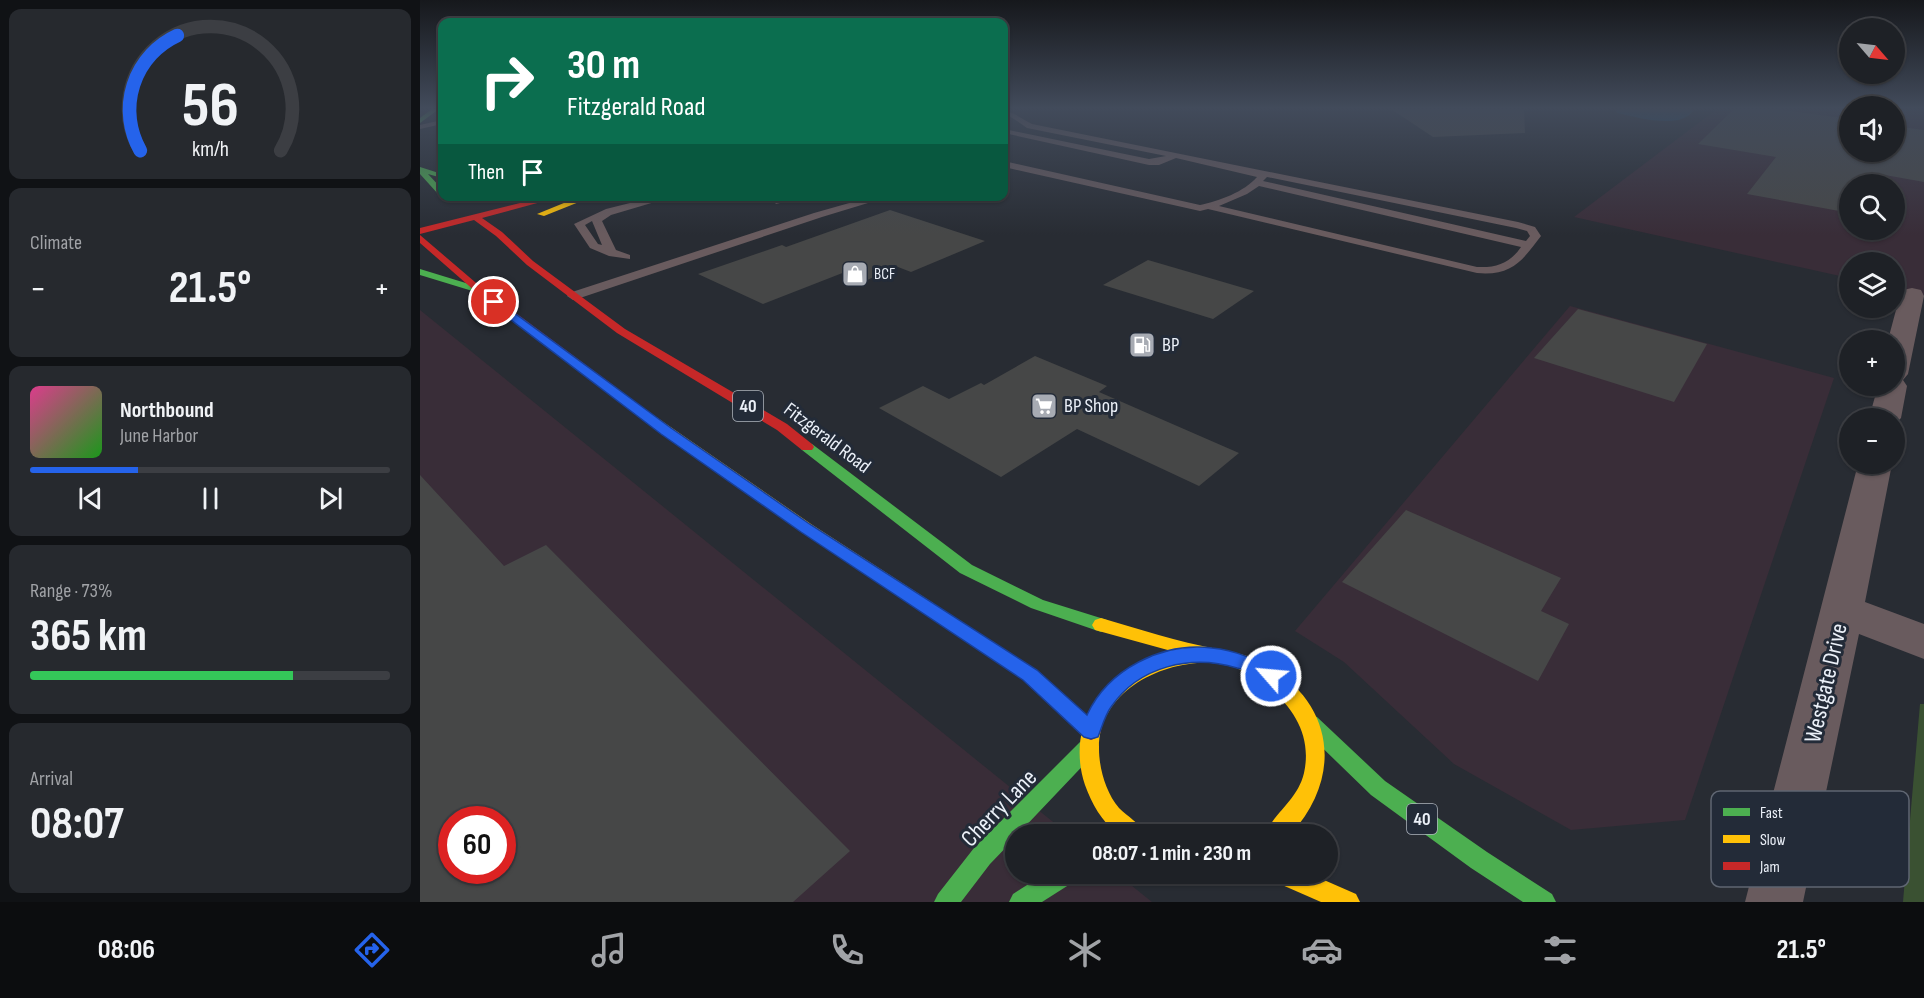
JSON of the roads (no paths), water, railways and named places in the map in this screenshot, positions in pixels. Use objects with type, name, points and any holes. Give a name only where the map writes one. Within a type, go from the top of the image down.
[{"type":"main road","points":[[420,170],[438,175]]},
{"type":"main road","points":[[420,170],[438,189]]},
{"type":"main road","points":[[420,231],[540,201]]},
{"type":"main road","points":[[528,219],[577,201]]},
{"type":"main road","points":[[420,217],[454,202]]},
{"type":"main road","name":"Fitzgerald Road","points":[[454,202],[475,217],[504,231],[530,263],[621,331],[782,427],[966,569],[1037,604],[1122,632],[1212,655]]},
{"type":"main road","points":[[420,238],[529,330],[666,431],[806,528],[1030,675],[1091,730]]},
{"type":"main road","points":[[420,272],[479,290]]},
{"type":"main road","name":"40","points":[[1122,824],[1108,811],[1092,780],[1088,748],[1091,730],[1103,703],[1123,681],[1150,664],[1180,656],[1212,655],[1243,662],[1271,676],[1294,697],[1310,723],[1378,788],[1479,860],[1544,902]]},
{"type":"main road","name":"40","points":[[1286,824],[1298,813],[1314,784],[1317,753],[1310,723]]},
{"type":"main road","name":"Cherry Lane","points":[[946,902],[982,856],[1088,748]]},
{"type":"main road","points":[[1021,902],[1050,884]]},
{"type":"main road","points":[[1304,884],[1348,902]]},
{"type":"street","points":[[1904,330],[1912,294]]},
{"type":"street","name":"Westgate Drive","points":[[1801,791],[1844,610],[1873,474]]},
{"type":"street","points":[[1844,610],[1924,642]]},
{"type":"street","name":"Westgate Drive","points":[[1774,902],[1778,887]]},
{"type":"lane","points":[[1098,151],[1149,162],[1159,162],[1178,155]]},
{"type":"lane","points":[[1158,151],[1528,244]]},
{"type":"lane","points":[[1008,165],[1187,206],[1211,207],[1446,264],[1491,272],[1501,271],[1510,266],[1536,236],[1531,229],[1518,225],[1260,178],[1211,207]]},
{"type":"lane","points":[[626,257],[594,246],[579,224],[588,218],[650,201]]},
{"type":"lane","points":[[573,296],[818,215],[872,201]]},
{"type":"lane","points":[[863,204],[882,210]]},
{"type":"lane","points":[[613,210],[597,220],[605,242],[613,254]]},
{"type":"place","name":"BCF","points":[[855,274]]},
{"type":"place","name":"BP","points":[[1142,345]]},
{"type":"place","name":"BP Shop","points":[[1044,406]]}]
